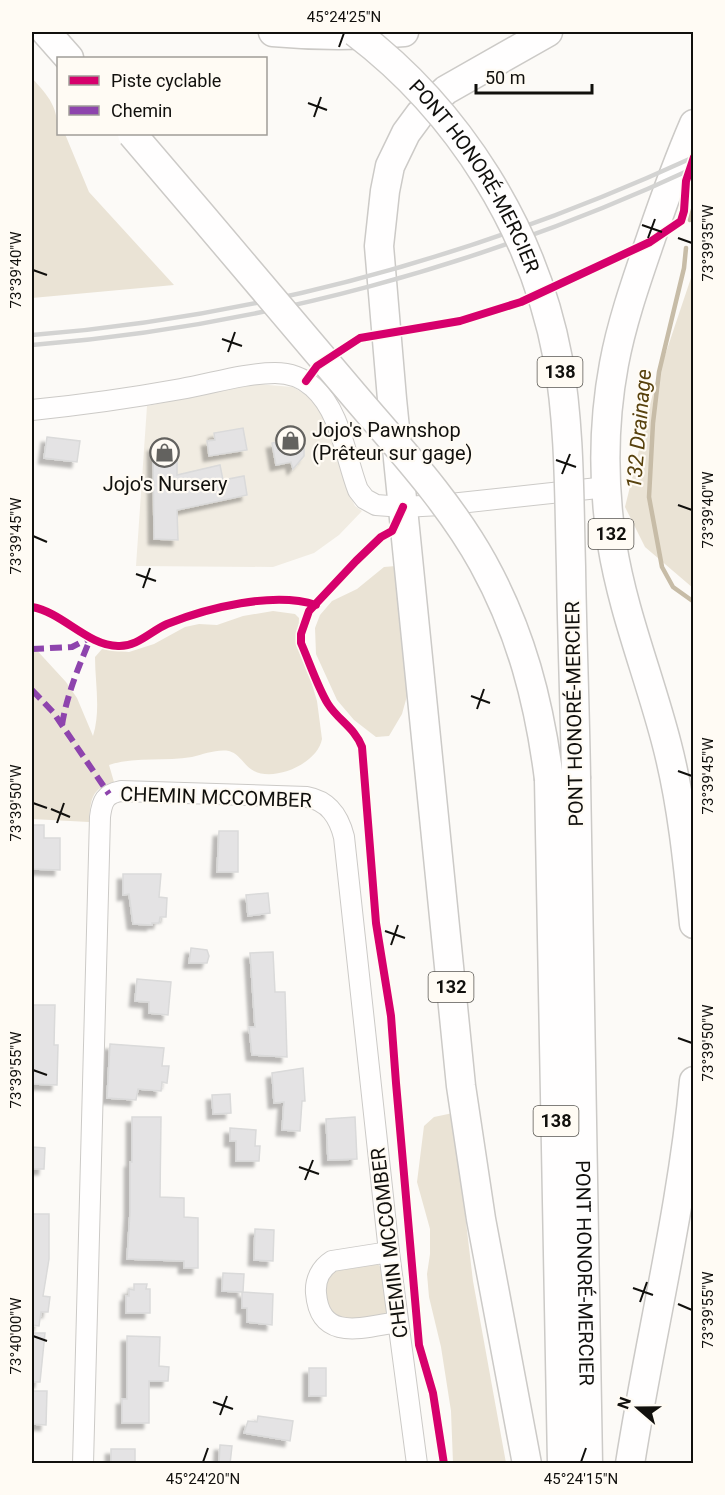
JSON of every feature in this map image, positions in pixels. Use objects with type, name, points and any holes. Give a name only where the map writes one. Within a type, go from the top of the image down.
[{"type":"highway","points":[[46,32],[68,57]]},
{"type":"highway","points":[[273,32],[320,35],[373,35],[404,32]]},
{"type":"highway","name":"PONT HONORÉ-MERCIER","points":[[355,32],[411,80],[444,118],[478,163],[507,212],[533,273],[558,357],[567,443],[563,779],[562,1464]]},
{"type":"highway","name":"132","points":[[527,1464],[481,1219],[461,1086],[392,399],[379,246],[390,166],[405,134],[420,114],[446,90],[548,32]]},
{"type":"highway","name":"132","points":[[693,124],[646,252],[619,343],[611,383],[605,450],[612,545],[619,580],[673,770],[685,842],[693,924]]},
{"type":"highway","name":"PONT HONORÉ-MERCIER","points":[[133,135],[451,512],[483,563],[522,650],[539,711],[563,779],[588,1464]]},
{"type":"highway","points":[[630,1464],[683,1171],[693,1081]]},
{"type":"street","points":[[32,410],[144,396],[276,373],[296,377],[314,388],[334,416],[351,470],[362,495],[376,505],[403,507],[441,505],[607,487]]},
{"type":"street","name":"CHEMIN MCCOMBER","points":[[82,1464],[100,816],[102,804],[109,794],[121,792],[307,797],[321,801],[335,813],[344,837],[389,1252],[417,1464]]},
{"type":"street","points":[[389,1252],[332,1261],[326,1265],[317,1279],[316,1297],[321,1316],[326,1322],[338,1327],[352,1329],[398,1322]]},
{"type":"shaded area","points":[[32,78],[54,109],[57,135],[65,135],[89,192],[174,285],[32,298]]},
{"type":"shaded area","points":[[693,272],[693,588],[645,547],[625,507],[655,385]]},
{"type":"shaded area","points":[[256,384],[293,387],[308,396],[324,415],[348,491],[355,506],[362,511],[339,535],[314,553],[273,567],[136,566],[147,406]]},
{"type":"shaded area","points":[[396,566],[407,696],[402,714],[389,736],[376,737],[354,720],[337,700],[316,654],[315,628],[320,615],[332,601],[357,589],[384,567]]},
{"type":"shaded area","points":[[273,611],[295,614],[299,618],[298,646],[317,701],[322,739],[313,756],[294,768],[273,774],[254,771],[229,751],[215,751],[182,758],[119,762],[109,765],[114,782],[100,788],[93,796],[89,822],[32,819],[32,645],[66,682],[77,698],[93,736],[97,706],[95,657],[102,649],[129,652],[154,644],[185,627],[199,624],[217,625],[243,616]]},
{"type":"shaded area","points":[[453,1113],[473,1281],[506,1463],[453,1463],[451,1411],[441,1347],[429,1297],[427,1274],[430,1229],[417,1182],[424,1126],[434,1117]]},
{"type":"shaded area","points":[[377,1263],[382,1269],[388,1309],[385,1314],[347,1322],[328,1312],[324,1281],[331,1269]]},
{"type":"building","points":[[243,428],[247,450],[209,456],[207,441],[215,440],[214,433]]},
{"type":"building","points":[[298,431],[304,447],[304,456],[293,469],[291,462],[276,465],[272,443],[283,441],[282,434]]},
{"type":"building","points":[[47,437],[80,441],[77,462],[44,458]]},
{"type":"building","points":[[153,446],[177,446],[177,475],[220,465],[223,480],[244,476],[247,495],[177,510],[178,540],[154,539]]},
{"type":"building","points":[[32,825],[44,825],[44,838],[60,838],[60,870],[32,869]]},
{"type":"building","points":[[219,831],[238,831],[238,872],[217,872]]},
{"type":"building","points":[[123,874],[161,874],[159,897],[167,898],[166,917],[160,917],[159,923],[152,923],[152,925],[133,924],[129,894],[123,895]]},
{"type":"building","points":[[268,893],[270,913],[248,916],[246,895]]},
{"type":"building","points":[[191,948],[207,950],[209,956],[207,963],[189,963]]},
{"type":"building","points":[[273,952],[275,992],[285,992],[287,1057],[252,1055],[249,1027],[255,1027],[250,953]]},
{"type":"building","points":[[137,979],[171,982],[168,1015],[149,1013],[149,1002],[135,1001]]},
{"type":"building","points":[[32,1005],[55,1005],[54,1045],[58,1045],[57,1085],[32,1084]]},
{"type":"building","points":[[110,1044],[164,1048],[162,1066],[169,1066],[167,1083],[162,1082],[161,1091],[138,1089],[136,1100],[107,1098]]},
{"type":"building","points":[[303,1068],[305,1101],[302,1101],[300,1131],[282,1130],[284,1102],[274,1103],[272,1073]]},
{"type":"building","points":[[230,1094],[231,1113],[213,1114],[212,1095]]},
{"type":"building","points":[[132,1117],[161,1117],[160,1197],[184,1198],[184,1217],[198,1218],[198,1268],[184,1268],[184,1261],[127,1259]]},
{"type":"building","points":[[355,1117],[357,1159],[328,1160],[326,1119]]},
{"type":"building","points":[[230,1128],[256,1130],[255,1146],[260,1146],[259,1161],[236,1161],[236,1141],[230,1141]]},
{"type":"building","points":[[32,1147],[45,1148],[44,1169],[32,1169]]},
{"type":"building","points":[[32,1214],[49,1214],[49,1259],[43,1296],[50,1297],[48,1312],[41,1312],[39,1326],[32,1325]]},
{"type":"building","points":[[255,1229],[274,1230],[273,1261],[254,1260]]},
{"type":"building","points":[[223,1273],[244,1274],[243,1292],[273,1294],[272,1325],[247,1322],[247,1308],[242,1308],[242,1292],[222,1291]]},
{"type":"building","points":[[134,1284],[147,1284],[146,1289],[150,1289],[150,1313],[126,1313],[126,1296],[129,1296],[129,1289],[134,1290]]},
{"type":"building","points":[[32,1333],[45,1333],[40,1382],[32,1382]]},
{"type":"building","points":[[127,1336],[160,1337],[159,1366],[169,1367],[168,1381],[149,1381],[149,1423],[122,1423],[122,1399],[127,1399]]},
{"type":"building","points":[[309,1368],[326,1368],[326,1396],[309,1396]]},
{"type":"building","points":[[32,1391],[47,1391],[46,1425],[32,1424]]},
{"type":"building","points":[[258,1416],[293,1421],[290,1441],[244,1433],[248,1421],[257,1422]]},
{"type":"building","points":[[220,1445],[232,1446],[230,1464],[219,1464]]},
{"type":"building","points":[[111,1449],[135,1449],[135,1464],[111,1464]]},
{"type":"waterway","name":"132 Drainage","points":[[690,220],[694,206]]},
{"type":"waterway","name":"132 Drainage","points":[[686,248],[684,268],[659,372],[653,423],[649,497],[662,567],[673,587],[694,602]]},
{"type":"railway","points":[[32,335],[118,326],[203,313],[287,296],[371,275],[453,251],[535,223],[694,157]]},
{"type":"railway","points":[[32,345],[117,336],[202,323],[287,307],[371,286],[453,262],[535,234],[615,203],[694,168]]},
{"type":"marked path","points":[[32,649],[72,647],[91,637]]},
{"type":"marked path","points":[[62,725],[70,691],[91,637]]},
{"type":"marked path","points":[[32,690],[53,712],[109,794]]},
{"type":"cycle path","points":[[306,381],[317,366],[360,338],[460,321],[521,302],[650,242],[681,221],[686,181],[694,157]]},
{"type":"cycle path","points":[[403,507],[392,531],[381,537],[356,561],[309,611],[301,634],[301,643],[328,704],[359,740],[362,747],[376,923],[391,1016],[419,1345],[433,1393],[444,1464]]},
{"type":"cycle path","points":[[32,607],[54,615],[96,641],[107,645],[125,646],[167,624],[221,607],[281,600],[316,605]]},
{"type":"place","name":"Jojo's Pawnshop (Prêteur sur gage)","points":[[291,441]]},
{"type":"place","name":"Jojo's Nursery","points":[[165,453]]}]
